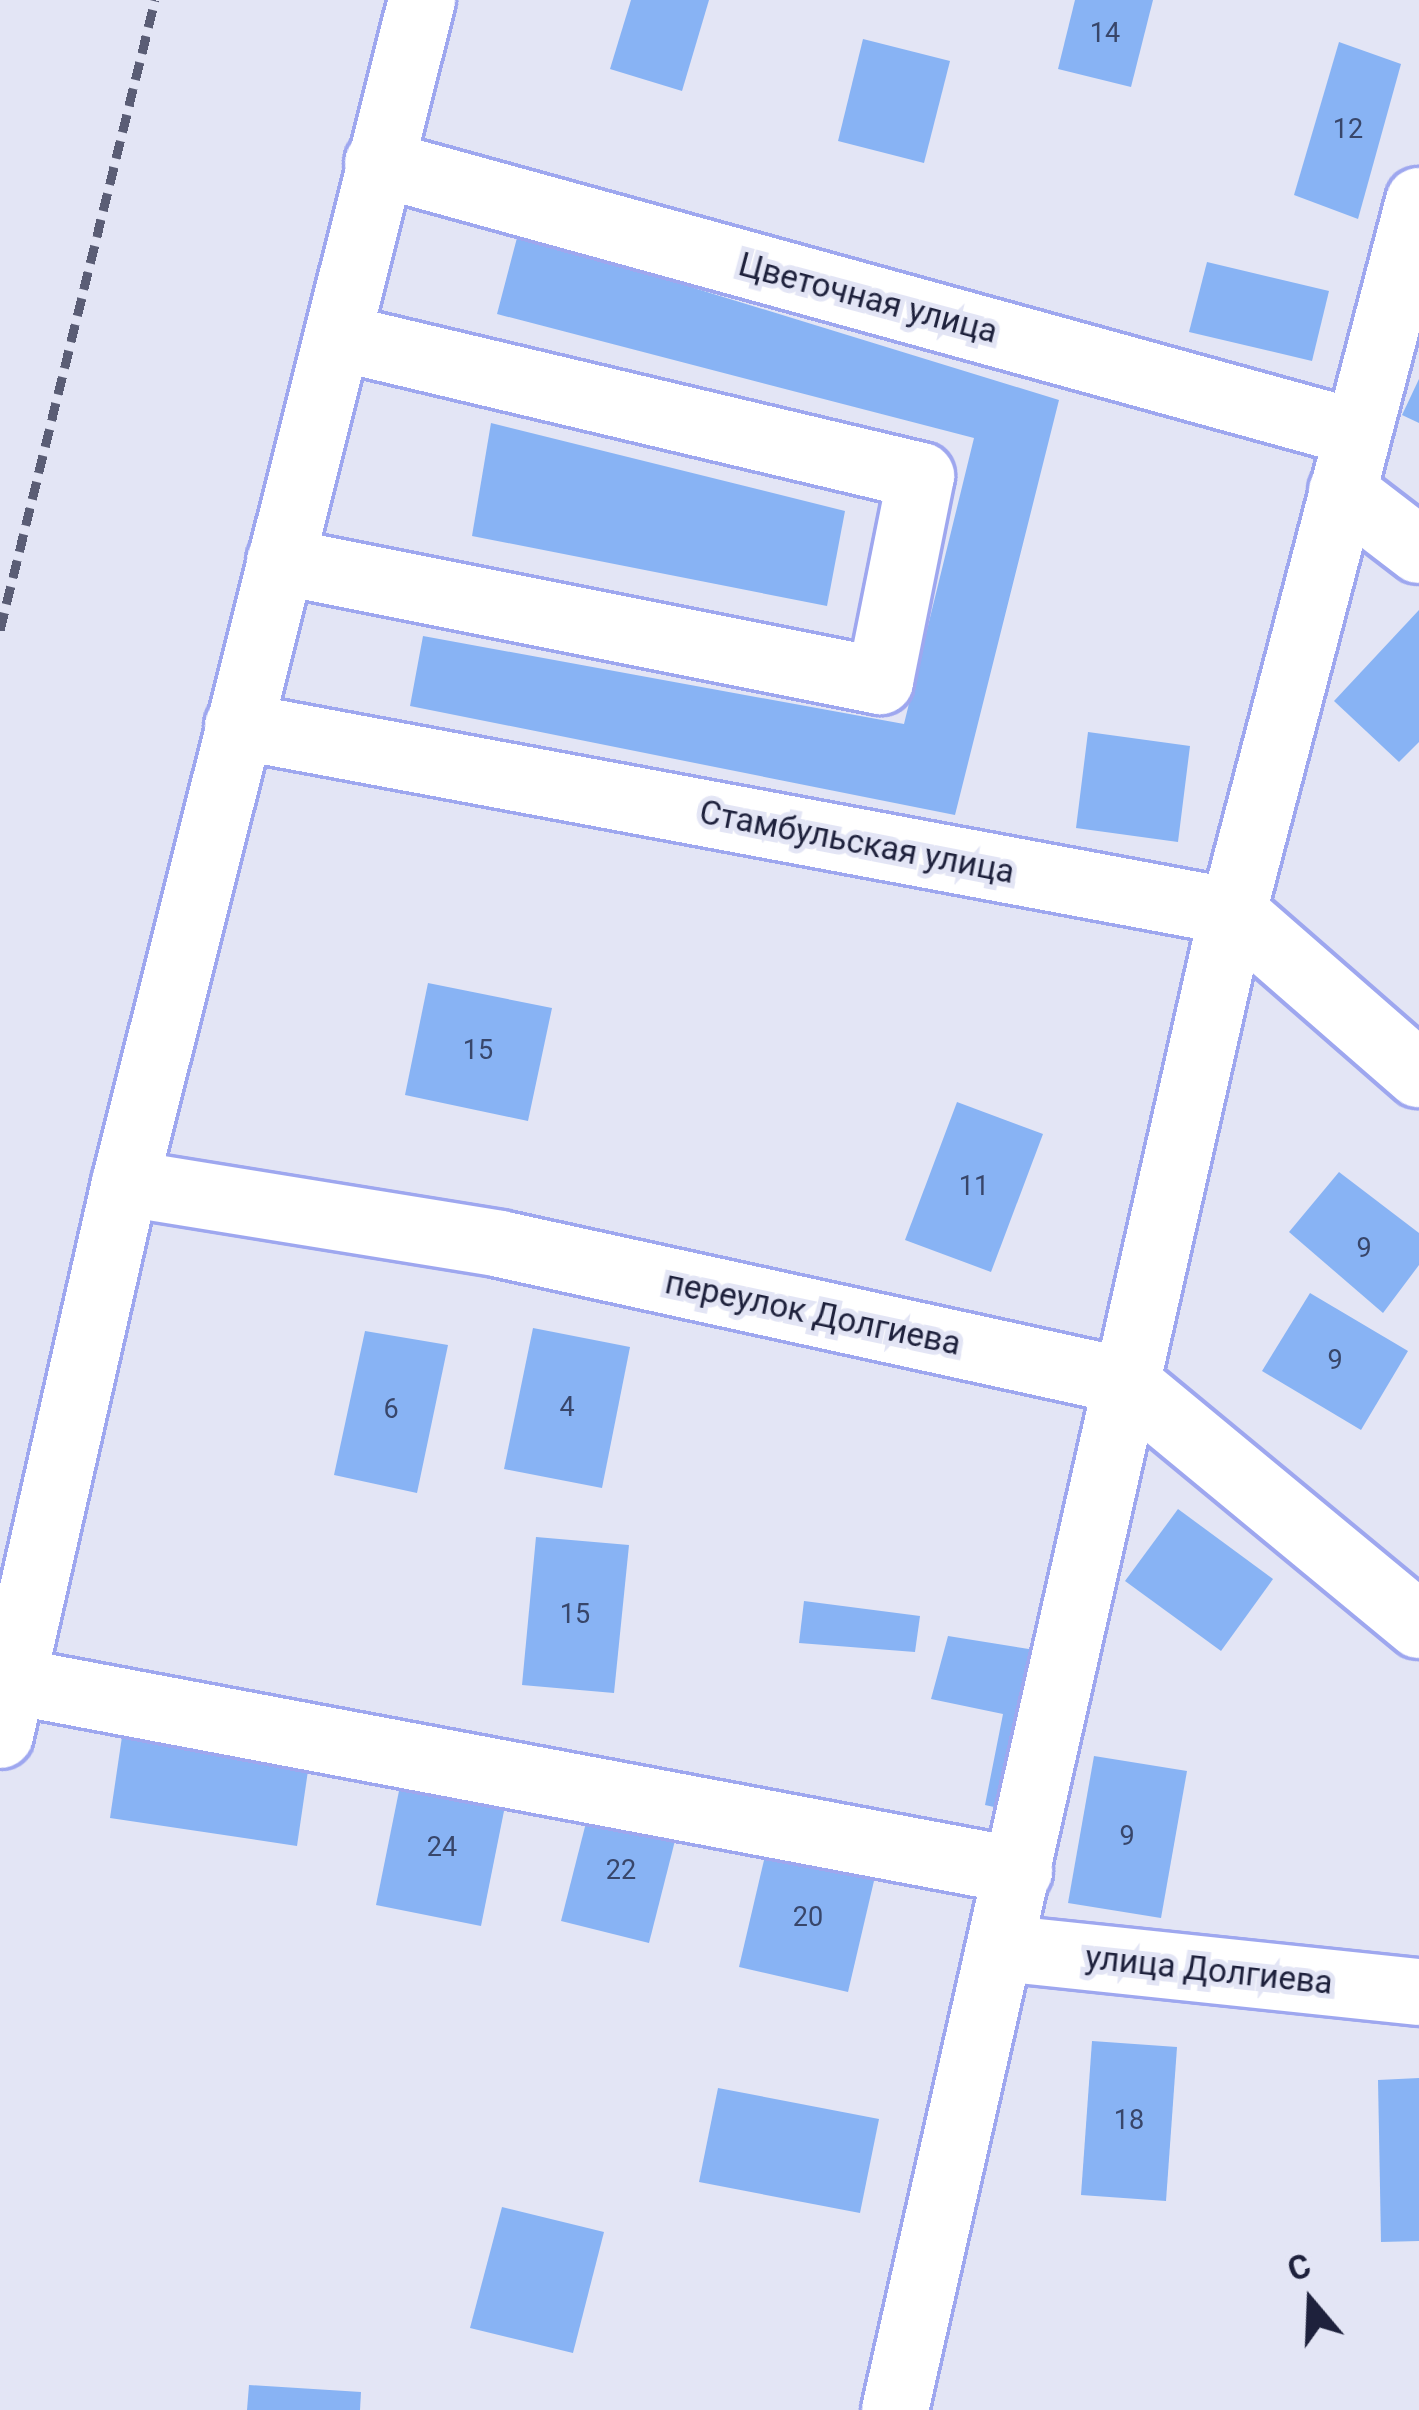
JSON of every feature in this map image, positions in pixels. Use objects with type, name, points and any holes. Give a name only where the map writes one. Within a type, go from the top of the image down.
[{"type":"street","points":[[422,0],[125,1183],[7,1708],[1019,1871]]},
{"type":"street","name":"Цветочная улица","points":[[378,163],[1350,462],[1419,550]]},
{"type":"street","points":[[895,2410],[1232,912],[1419,202]]},
{"type":"street","points":[[280,561],[880,682],[921,476],[337,337]]},
{"type":"street","name":"Стамбульская улица","points":[[238,726],[1232,912]]},
{"type":"street","points":[[1232,912],[1419,1074]]},
{"type":"street","name":"переулок Долгиева","points":[[125,1183],[500,1244],[1124,1381],[1419,1624]]},
{"type":"street","name":"улица Долгиева","points":[[1000,1948],[1419,1992]]},
{"type":"building","points":[[631,0],[709,0],[682,91],[610,69]]},
{"type":"building","points":[[1075,0],[1153,0],[1131,87],[1058,69]]},
{"type":"building","points":[[863,39],[950,61],[924,163],[838,141]]},
{"type":"building","points":[[1339,42],[1401,64],[1358,219],[1294,195]]},
{"type":"building","points":[[518,234],[1059,400],[955,815],[410,706],[423,636],[904,724],[974,438],[497,314]]},
{"type":"building","points":[[1207,262],[1329,291],[1312,361],[1189,332]]},
{"type":"building","points":[[1419,379],[1419,423],[1402,415]]},
{"type":"building","points":[[491,423],[845,511],[827,606],[472,536]]},
{"type":"building","points":[[1419,610],[1419,742],[1399,762],[1334,701]]},
{"type":"building","points":[[1088,732],[1190,746],[1178,842],[1076,828]]},
{"type":"building","points":[[428,983],[552,1008],[528,1121],[405,1095]]},
{"type":"building","points":[[957,1102],[1043,1134],[991,1272],[905,1240]]},
{"type":"building","points":[[1339,1172],[1419,1233],[1419,1265],[1383,1313],[1289,1232]]},
{"type":"building","points":[[1310,1293],[1408,1351],[1361,1430],[1262,1371]]},
{"type":"building","points":[[533,1328],[630,1347],[602,1488],[504,1469]]},
{"type":"building","points":[[365,1331],[448,1345],[417,1493],[334,1475]]},
{"type":"building","points":[[1178,1509],[1273,1579],[1221,1651],[1125,1581]]},
{"type":"building","points":[[536,1537],[629,1545],[614,1693],[522,1685]]},
{"type":"building","points":[[804,1601],[920,1616],[915,1652],[799,1643]]},
{"type":"building","points":[[948,1636],[1048,1652],[1012,1811],[985,1805],[1003,1714],[931,1699]]},
{"type":"building","points":[[124,1723],[311,1750],[297,1846],[110,1818]]},
{"type":"building","points":[[1094,1756],[1187,1771],[1161,1918],[1068,1903]]},
{"type":"building","points":[[403,1771],[508,1791],[481,1926],[376,1905]]},
{"type":"building","points":[[592,1799],[680,1821],[649,1943],[561,1921]]},
{"type":"building","points":[[768,1843],[877,1868],[848,1992],[739,1967]]},
{"type":"building","points":[[1092,2041],[1177,2047],[1166,2201],[1081,2195]]},
{"type":"building","points":[[1419,2078],[1419,2241],[1381,2242],[1378,2080]]},
{"type":"building","points":[[718,2088],[879,2119],[860,2213],[699,2182]]},
{"type":"building","points":[[502,2207],[604,2232],[573,2353],[470,2328]]},
{"type":"building","points":[[249,2385],[361,2392],[360,2410],[247,2410]]},
{"type":"railway","points":[[0,630],[155,0]]}]
